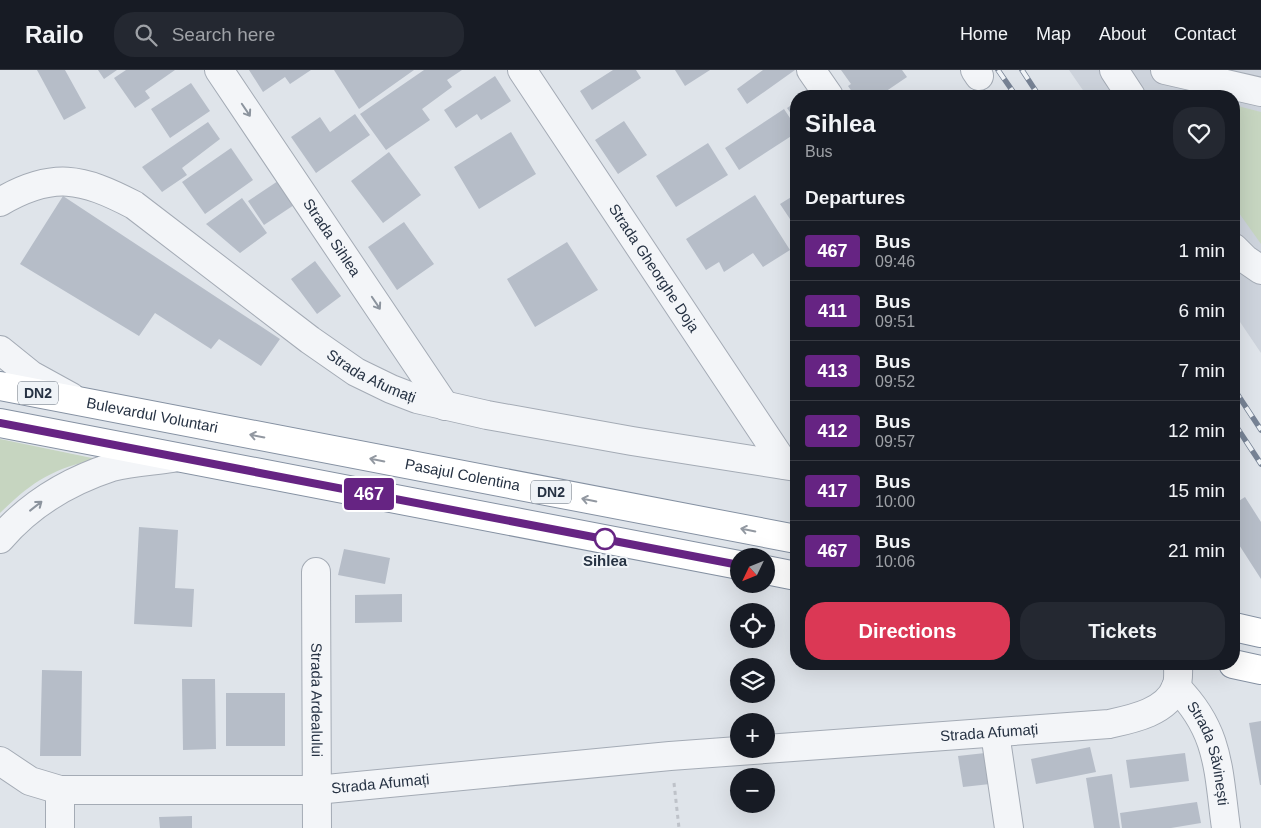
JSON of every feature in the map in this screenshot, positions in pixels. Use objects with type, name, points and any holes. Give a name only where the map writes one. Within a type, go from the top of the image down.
[{"type":"highway","name":"Bulevardul Voluntari","points":[[0,386],[305,446]]},
{"type":"highway","name":"DN2","points":[[0,423],[174,458],[730,563]]},
{"type":"highway","name":"Pasajul Colentina","points":[[305,446],[790,538]]},
{"type":"highway","points":[[775,572],[790,575]]},
{"type":"highway","points":[[1240,628],[1261,633]]},
{"type":"highway","points":[[1240,665],[1261,670]]},
{"type":"street","name":"Strada Sihlea","points":[[218,70],[445,406]]},
{"type":"street","name":"Strada Gheorghe Doja","points":[[522,70],[790,465]]},
{"type":"street","points":[[811,70],[824,90]]},
{"type":"street","points":[[1114,70],[1127,90]]},
{"type":"street","points":[[1165,70],[1261,92]]},
{"type":"street","name":"Strada Afumați","points":[[0,202],[20,190],[44,183],[70,181],[102,188],[134,205],[310,340],[356,372],[391,389],[445,406],[632,442],[790,466]]},
{"type":"street","points":[[1240,254],[1261,270]]},
{"type":"street","points":[[0,350],[31,375],[77,400]]},
{"type":"street","points":[[0,539],[40,502],[80,479],[114,467],[174,458]]},
{"type":"street","name":"Strada Ardealului","points":[[316,572],[317,828]]},
{"type":"street","name":"Strada Afumați","points":[[0,761],[30,782],[60,790],[316,790],[670,756],[1110,724],[1154,710],[1168,699],[1177,675]]},
{"type":"street","name":"Strada Săvinești","points":[[1177,675],[1209,732],[1215,755],[1226,828]]},
{"type":"street","points":[[995,732],[1009,828]]},
{"type":"street","points":[[60,790],[60,828]]},
{"type":"path","points":[[670,756],[679,828]]},
{"type":"shaded area","points":[[1069,70],[1261,70],[1261,353],[1240,322],[1240,90],[1083,90]]},
{"type":"green space","points":[[1240,107],[1261,112],[1261,244],[1240,214]]},
{"type":"green space","points":[[0,439],[97,459],[67,467],[33,484],[0,513]]},
{"type":"building","points":[[37,70],[65,70],[86,108],[64,120]]},
{"type":"building","points":[[98,70],[117,70],[104,79]]},
{"type":"building","points":[[126,70],[175,70],[145,91],[150,98],[135,108],[114,78]]},
{"type":"building","points":[[249,70],[311,70],[290,84],[285,77],[263,92]]},
{"type":"building","points":[[334,70],[414,70],[359,109]]},
{"type":"building","points":[[424,70],[462,70],[447,80],[452,87],[422,109],[430,120],[386,150],[360,114]]},
{"type":"building","points":[[613,70],[636,70],[641,78],[592,110],[580,91]]},
{"type":"building","points":[[675,70],[710,70],[685,86]]},
{"type":"building","points":[[763,70],[795,70],[747,104],[737,89]]},
{"type":"building","points":[[841,70],[902,70],[907,77],[888,90],[851,90],[848,86],[851,84]]},
{"type":"building","points":[[495,76],[511,101],[481,120],[477,114],[456,128],[444,110]]},
{"type":"building","points":[[191,83],[210,111],[170,138],[151,109]]},
{"type":"building","points":[[784,109],[790,118],[790,137],[739,170],[725,148]]},
{"type":"building","points":[[355,114],[370,135],[316,173],[291,137],[320,117],[330,132]]},
{"type":"building","points":[[624,121],[647,155],[618,174],[595,140]]},
{"type":"building","points":[[208,122],[220,139],[182,168],[187,175],[162,192],[142,167]]},
{"type":"building","points":[[511,132],[536,174],[479,209],[454,167]]},
{"type":"building","points":[[708,143],[728,175],[676,207],[656,176]]},
{"type":"building","points":[[231,148],[253,180],[205,214],[182,182]]},
{"type":"building","points":[[389,152],[421,195],[383,223],[351,181]]},
{"type":"building","points":[[281,179],[297,203],[264,225],[248,201]]},
{"type":"building","points":[[755,195],[790,250],[763,267],[753,253],[724,272],[719,262],[706,270],[686,239]]},
{"type":"building","points":[[63,196],[280,339],[261,366],[219,339],[211,349],[155,313],[139,336],[20,264]]},
{"type":"building","points":[[242,198],[267,233],[240,253],[206,224]]},
{"type":"building","points":[[790,198],[790,219],[780,204]]},
{"type":"building","points":[[404,222],[434,264],[397,290],[368,247]]},
{"type":"building","points":[[567,242],[598,290],[535,327],[507,279]]},
{"type":"building","points":[[315,261],[341,296],[317,314],[291,279]]},
{"type":"building","points":[[1245,497],[1261,522],[1261,579],[1240,546],[1240,500]]},
{"type":"building","points":[[139,527],[178,530],[175,588],[194,589],[192,627],[134,624]]},
{"type":"building","points":[[344,549],[390,558],[385,584],[338,575]]},
{"type":"building","points":[[402,594],[402,622],[355,623],[355,595]]},
{"type":"building","points":[[42,670],[82,671],[81,756],[40,756]]},
{"type":"building","points":[[182,679],[215,679],[216,749],[183,750]]},
{"type":"building","points":[[226,693],[285,693],[285,746],[226,746]]},
{"type":"building","points":[[1261,721],[1261,785],[1260,785],[1249,723]]},
{"type":"building","points":[[1090,747],[1096,772],[1036,784],[1031,759]]},
{"type":"building","points":[[985,753],[990,784],[963,787],[958,756]]},
{"type":"building","points":[[1185,753],[1189,781],[1130,788],[1126,760]]},
{"type":"building","points":[[1112,774],[1120,828],[1094,828],[1086,778]]},
{"type":"building","points":[[1197,802],[1201,823],[1171,828],[1122,828],[1120,813]]},
{"type":"building","points":[[192,816],[192,828],[160,828],[159,817]]},
{"type":"railway","points":[[998,70],[1012,90]]},
{"type":"railway","points":[[1022,70],[1035,90]]},
{"type":"railway","points":[[1240,398],[1261,430]]},
{"type":"railway","points":[[1240,432],[1261,464]]},
{"type":"bus line","name":"467","points":[[0,423],[174,458],[730,563]]},
{"type":"place","name":"Sihlea","points":[[605,539]]}]
